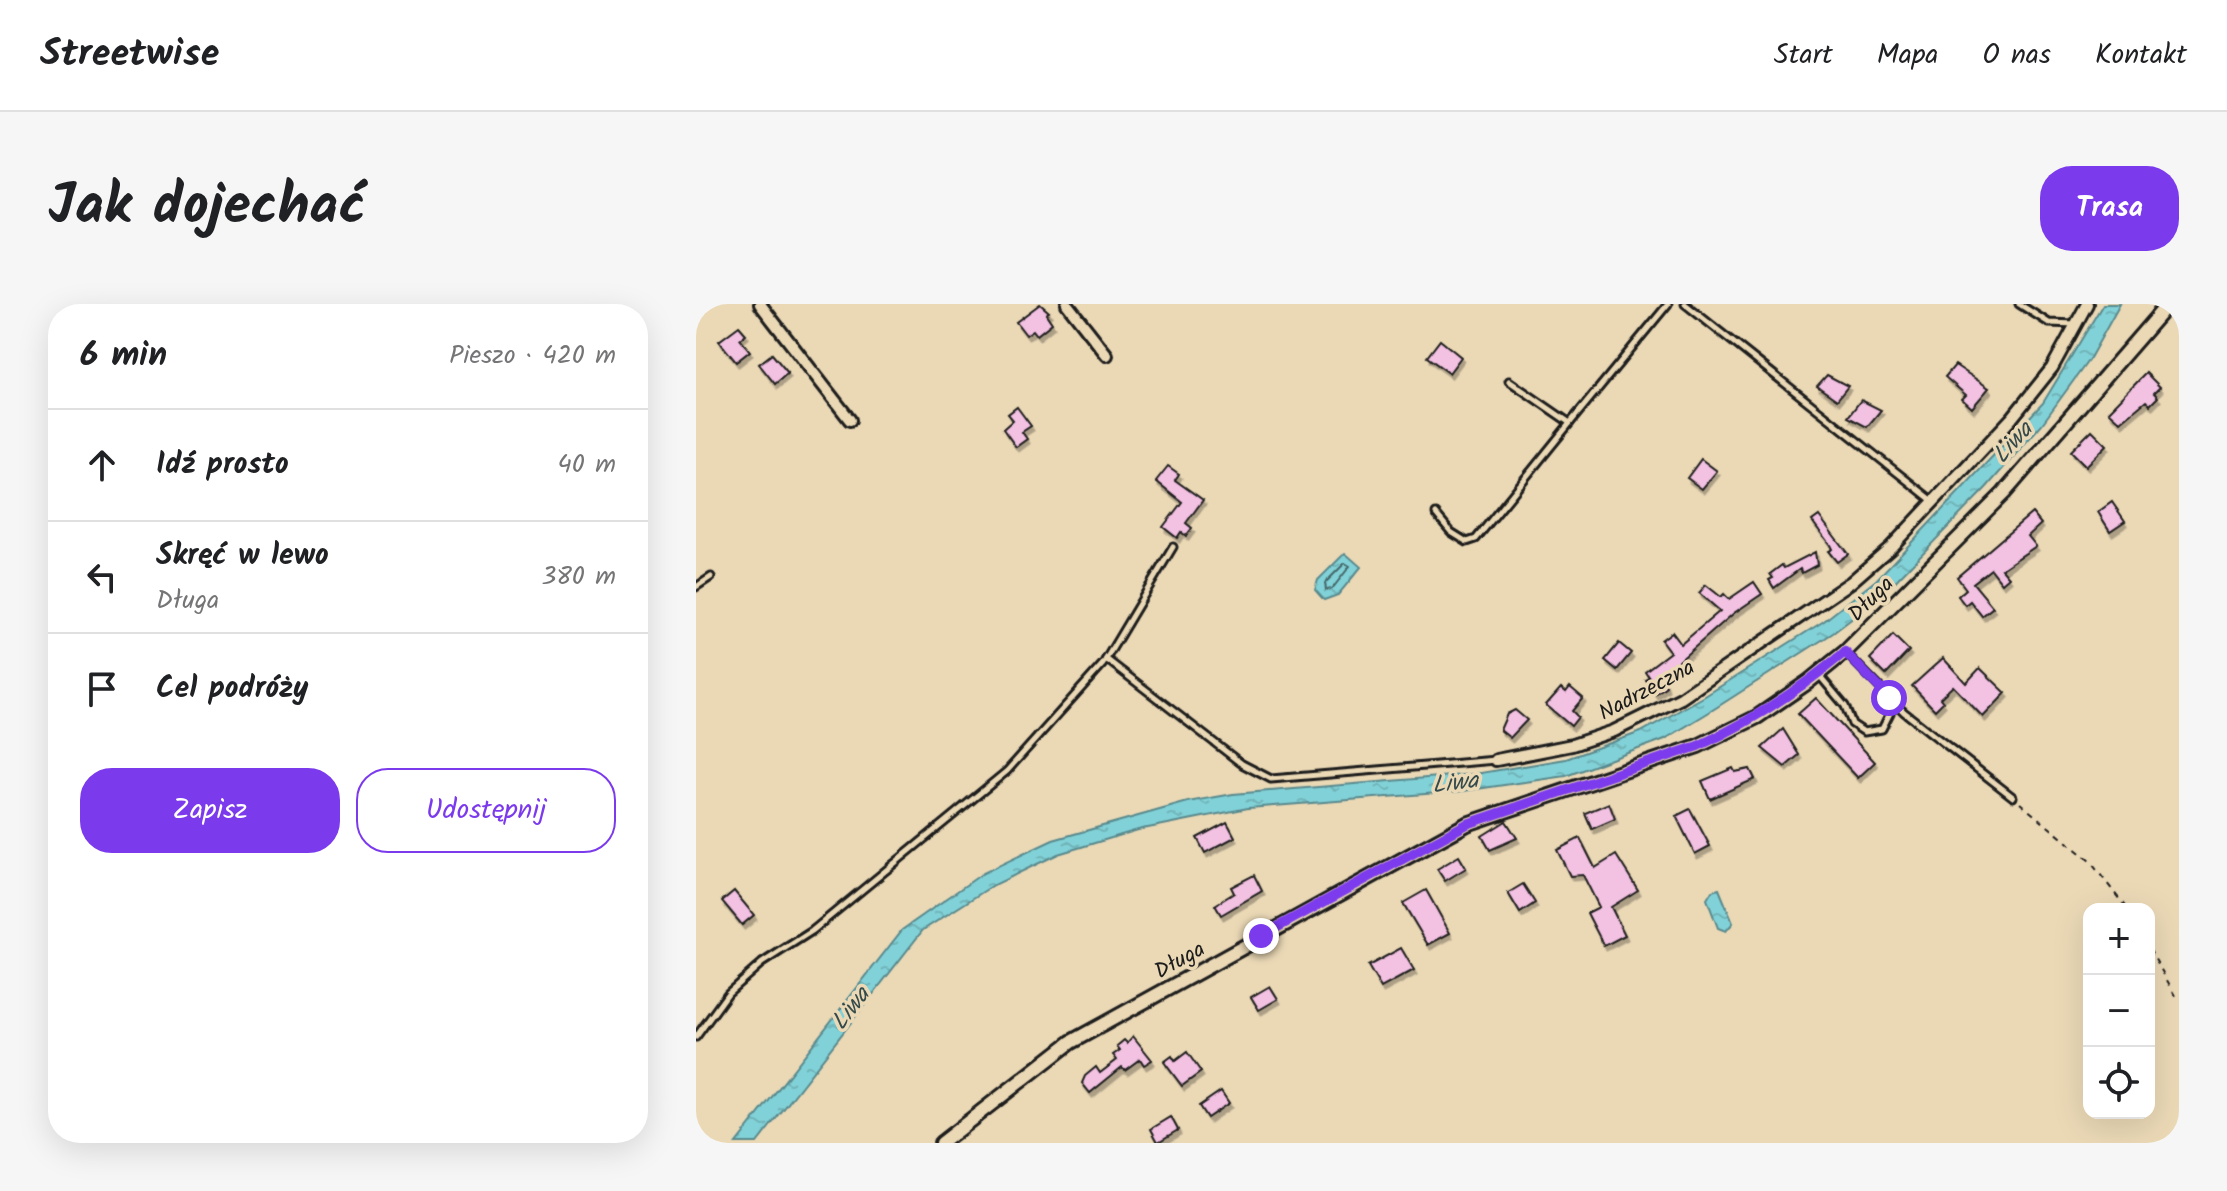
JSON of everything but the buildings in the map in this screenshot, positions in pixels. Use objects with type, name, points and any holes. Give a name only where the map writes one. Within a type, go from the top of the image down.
[{"type":"street","points":[[760,304],[850,420]]},
{"type":"street","points":[[1067,304],[1107,355]]},
{"type":"street","name":"Nadrzeczna","points":[[1496,760],[1600,735],[1681,698],[1851,582],[1891,547],[2020,408],[2052,368],[2087,304]]},
{"type":"street","name":"Długa","points":[[941,1143],[1071,1042],[1467,824],[1698,746],[1757,717],[1845,652],[2004,493],[2168,304]]},
{"type":"lane","points":[[1436,514],[1451,532],[1467,542],[1476,539],[1668,304]]},
{"type":"lane","points":[[1685,304],[1933,501]]},
{"type":"lane","points":[[2019,304],[2049,323],[2077,324]]},
{"type":"lane","points":[[1509,381],[1570,423]]},
{"type":"lane","points":[[696,1037],[728,993],[762,963],[812,931],[930,831],[988,788],[1106,659],[1173,547]]},
{"type":"lane","points":[[696,587],[711,577]]},
{"type":"lane","points":[[1845,652],[1895,703],[2013,797]]},
{"type":"lane","name":"Nadrzeczna","points":[[1106,659],[1242,764],[1271,779],[1496,760]]},
{"type":"lane","points":[[1818,674],[1845,706],[1852,724],[1864,732],[1882,729],[1895,703]]},
{"type":"path","points":[[2013,797],[2090,861],[2122,903]]},
{"type":"path","points":[[2155,959],[2179,1001]]},
{"type":"water","name":"Liwa","points":[[2103,304],[2120,304],[2090,358],[2042,424],[1986,488],[1879,598],[1833,633],[1711,711],[1665,739],[1566,776],[1463,791],[1248,808],[1138,830],[1058,854],[992,886],[923,930],[757,1143],[736,1143],[902,930],[983,873],[1053,840],[1188,802],[1233,794],[1475,774],[1566,759],[1641,732],[1705,696],[1824,621],[1876,580],[2043,403]]},
{"type":"water","points":[[1345,553],[1361,567],[1338,595],[1324,600],[1315,590],[1318,580]]},
{"type":"water","points":[[1719,889],[1733,923],[1726,931],[1718,928],[1707,899],[1712,891]]},
{"type":"route","points":[[1261,936],[1467,824],[1517,804],[1698,746],[1731,731],[1808,682],[1845,652],[1889,698]]}]
